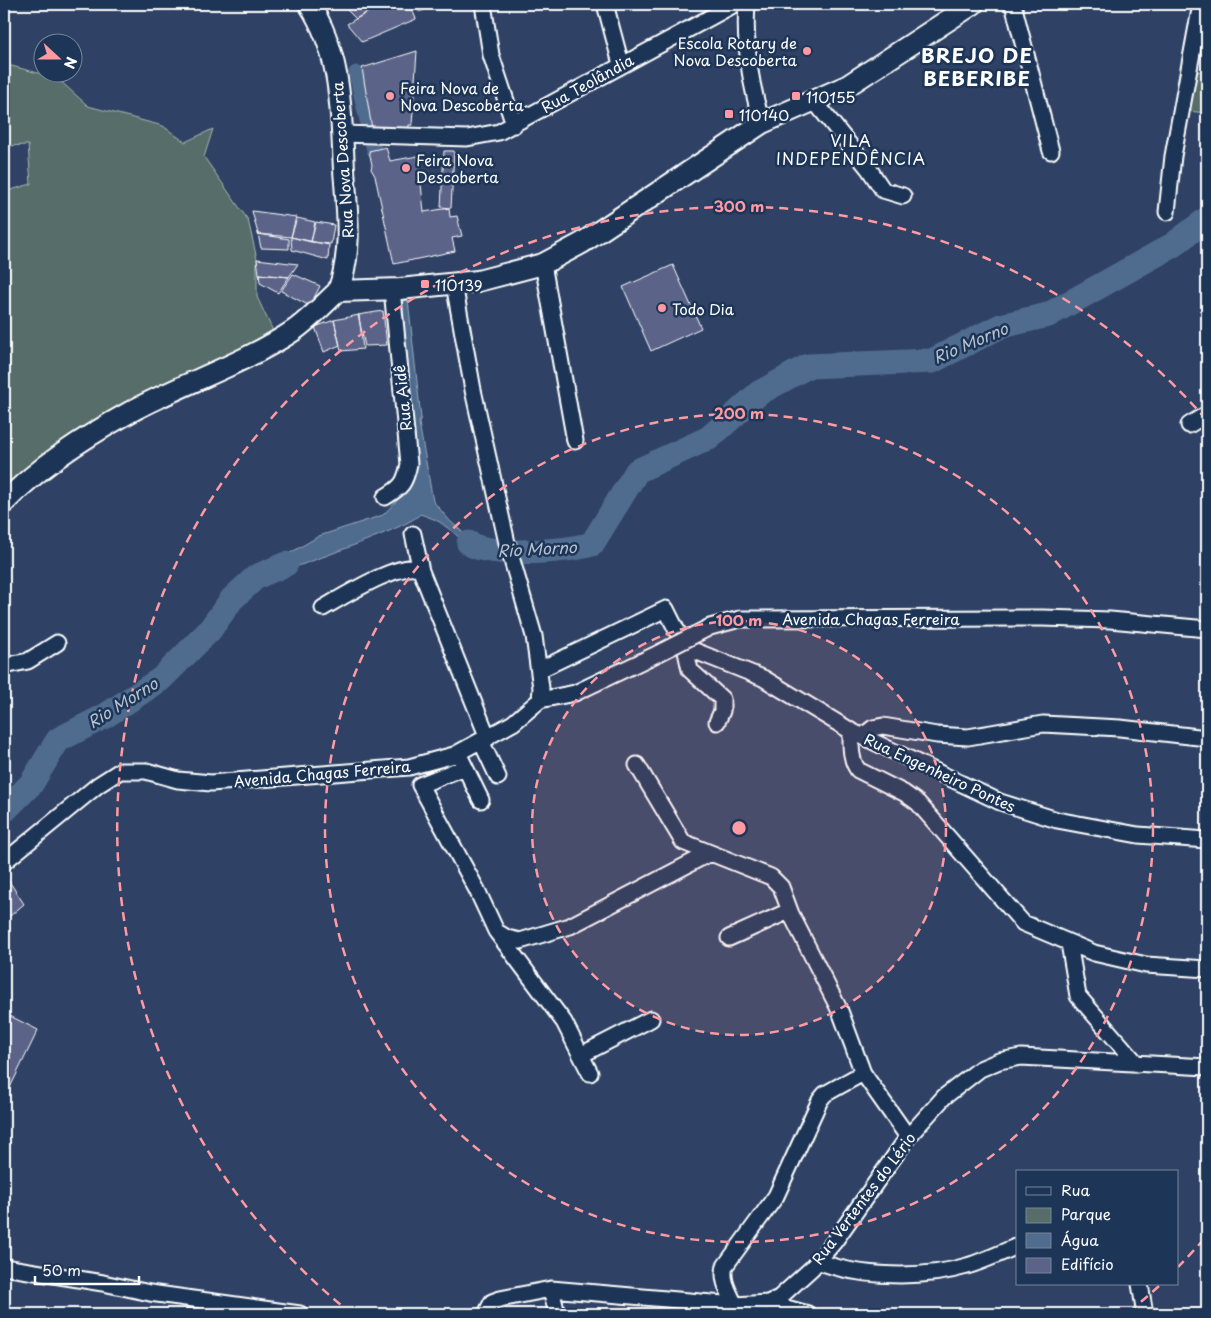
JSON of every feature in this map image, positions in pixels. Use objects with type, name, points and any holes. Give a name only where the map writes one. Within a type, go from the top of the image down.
[{"type":"main road","name":"Rua Nova Descoberta","points":[[309,4],[322,25],[333,57],[339,84],[348,245],[345,274],[338,291]]},
{"type":"main road","points":[[4,503],[18,488],[68,451],[130,412],[264,349],[295,330],[338,291],[454,284],[525,270],[543,264],[582,243],[762,123],[814,102],[876,69],[974,4]]},
{"type":"street","points":[[483,4],[491,55],[514,125]]},
{"type":"street","points":[[606,4],[621,64]]},
{"type":"street","name":"Rua Teolândia","points":[[343,134],[467,138],[490,135],[514,125],[621,64],[735,4]]},
{"type":"street","points":[[747,4],[746,54],[750,80],[762,123]]},
{"type":"street","points":[[1013,4],[1051,151]]},
{"type":"street","points":[[1167,212],[1173,156],[1202,4]]},
{"type":"street","points":[[814,102],[869,169],[883,190],[903,196]]},
{"type":"street","points":[[543,264],[575,441]]},
{"type":"street","points":[[454,284],[473,390],[507,543],[530,621],[539,670],[540,700]]},
{"type":"street","name":"Rua Aidê","points":[[385,497],[405,481],[409,464],[392,289]]},
{"type":"street","points":[[1189,425],[1207,414]]},
{"type":"street","points":[[413,534],[421,570],[498,777]]},
{"type":"street","points":[[323,608],[395,570],[413,566],[421,570]]},
{"type":"street","points":[[539,670],[666,608],[685,647],[690,670],[722,699],[722,711],[717,722]]},
{"type":"street","name":"Avenida Chagas Ferreira","points":[[4,862],[98,785],[120,771],[146,771],[178,780],[211,783],[409,767],[458,753],[526,714],[540,700],[575,693],[710,627],[740,619],[1042,618],[1110,620],[1207,629]]},
{"type":"street","points":[[4,666],[28,660],[57,643]]},
{"type":"street","name":"Rua Engenheiro Pontes","points":[[685,647],[762,678],[857,734],[1000,802],[1057,820],[1138,835],[1207,840]]},
{"type":"street","points":[[1207,738],[1120,728],[1043,724],[968,737],[937,735],[883,726],[857,734],[851,754],[854,765],[858,770],[904,793],[918,803],[1024,923],[1094,953],[1146,965],[1207,969]]},
{"type":"street","points":[[458,753],[481,800]]},
{"type":"street","points":[[637,765],[683,842],[771,877],[781,887],[789,910],[840,1011],[863,1073],[908,1137]]},
{"type":"street","points":[[465,767],[420,785],[478,890],[496,931],[564,1022],[590,1073]]},
{"type":"street","points":[[496,931],[507,938],[520,941],[570,926],[710,853]]},
{"type":"street","points":[[728,938],[789,910]]},
{"type":"street","points":[[1069,943],[1078,996],[1137,1064]]},
{"type":"street","points":[[580,1055],[650,1019]]},
{"type":"street","name":"Rua Vertentes do Lério","points":[[768,1303],[779,1298],[818,1261],[908,1137],[944,1096],[980,1069],[998,1061],[1021,1057],[1207,1067]]},
{"type":"street","points":[[735,1305],[725,1282],[723,1273],[725,1266],[776,1196],[825,1094],[863,1073]]},
{"type":"street","points":[[818,1261],[852,1272],[909,1274],[938,1272],[967,1266],[1016,1246]]},
{"type":"street","points":[[4,1267],[103,1283],[150,1293],[300,1314]]},
{"type":"street","points":[[1140,1286],[1145,1314]]},
{"type":"street","points":[[551,1289],[557,1314]]},
{"type":"street","points":[[486,1314],[492,1302],[551,1289],[735,1305],[768,1303],[808,1314]]},
{"type":"green space","points":[[415,4],[444,4],[419,12]]},
{"type":"green space","points":[[4,64],[32,71],[32,82],[61,82],[88,106],[163,126],[185,142],[213,129],[204,157],[248,220],[257,259],[257,297],[274,333],[4,496],[4,192],[31,184],[28,145],[4,146]]},
{"type":"green space","points":[[1207,66],[1207,113],[1187,111],[1195,72],[1206,71]]},
{"type":"water","points":[[408,300],[421,418],[419,423],[433,501],[450,521],[469,538],[482,544],[499,546],[501,561],[477,552],[442,524],[420,514],[412,520],[372,538],[260,580],[253,575],[319,536],[383,515],[409,488],[414,466],[399,302]]},
{"type":"building","points":[[341,4],[382,4],[356,19]]},
{"type":"building","points":[[381,4],[410,4],[416,19],[362,42],[347,24]]},
{"type":"building","name":"Feira Nova de Nova Descoberta","points":[[417,51],[412,125],[409,125],[408,132],[372,129],[362,68]]},
{"type":"building","points":[[386,147],[390,161],[418,156],[424,212],[449,208],[450,217],[457,216],[462,236],[452,238],[455,251],[394,264],[375,176],[371,169],[369,151]]},
{"type":"building","points":[[444,151],[454,151],[451,208],[441,207]]},
{"type":"building","points":[[252,211],[296,217],[291,237],[258,234]]},
{"type":"building","points":[[297,218],[315,222],[311,242],[291,237]]},
{"type":"building","points":[[316,222],[334,225],[331,244],[311,242]]},
{"type":"building","points":[[258,234],[289,239],[289,249],[261,248]]},
{"type":"building","points":[[291,237],[329,245],[328,260],[292,250]]},
{"type":"building","points":[[257,259],[298,264],[289,277],[259,274]]},
{"type":"building","name":"Todo Dia","points":[[673,265],[701,328],[651,351],[623,287]]},
{"type":"building","points":[[259,274],[289,277],[278,293],[260,283]]},
{"type":"building","points":[[293,274],[320,286],[310,306],[281,291]]},
{"type":"building","points":[[383,311],[387,345],[365,346],[358,315]]},
{"type":"building","points":[[359,315],[363,349],[341,351],[334,320]]},
{"type":"building","points":[[334,320],[340,345],[324,352],[315,327]]},
{"type":"building","points":[[5,875],[24,904],[4,921],[4,877]]},
{"type":"building","points":[[10,1016],[38,1030],[4,1100],[4,1030]]},
{"type":"waterway","points":[[356,73],[374,150]]},
{"type":"waterway","name":"Rio Morno","points":[[469,543],[479,548],[510,552],[547,551],[592,544],[637,471],[709,438],[759,393],[808,366],[932,361],[1001,326],[1048,315],[1173,245],[1207,219]]},
{"type":"waterway","name":"Rio Morno","points":[[4,811],[31,784],[58,740],[105,716],[161,679],[209,631],[232,599],[256,577],[286,564]]},
{"type":"place","name":"Escola Rotary de Nova Descoberta","points":[[807,51]]},
{"type":"place","name":"Feira Nova de Nova Descoberta","points":[[390,96]]},
{"type":"place","name":"110155","points":[[796,96]]},
{"type":"place","name":"110140","points":[[729,114]]},
{"type":"place","name":"Feira Nova Descoberta","points":[[406,168]]},
{"type":"place","name":"110139","points":[[425,284]]},
{"type":"place","name":"Todo Dia","points":[[662,308]]},
{"type":"district","name":"BREJO DE BEBERIBE","points":[[977,66]]},
{"type":"district","name":"VILA INDEPENDÊNCIA","points":[[851,149]]}]
